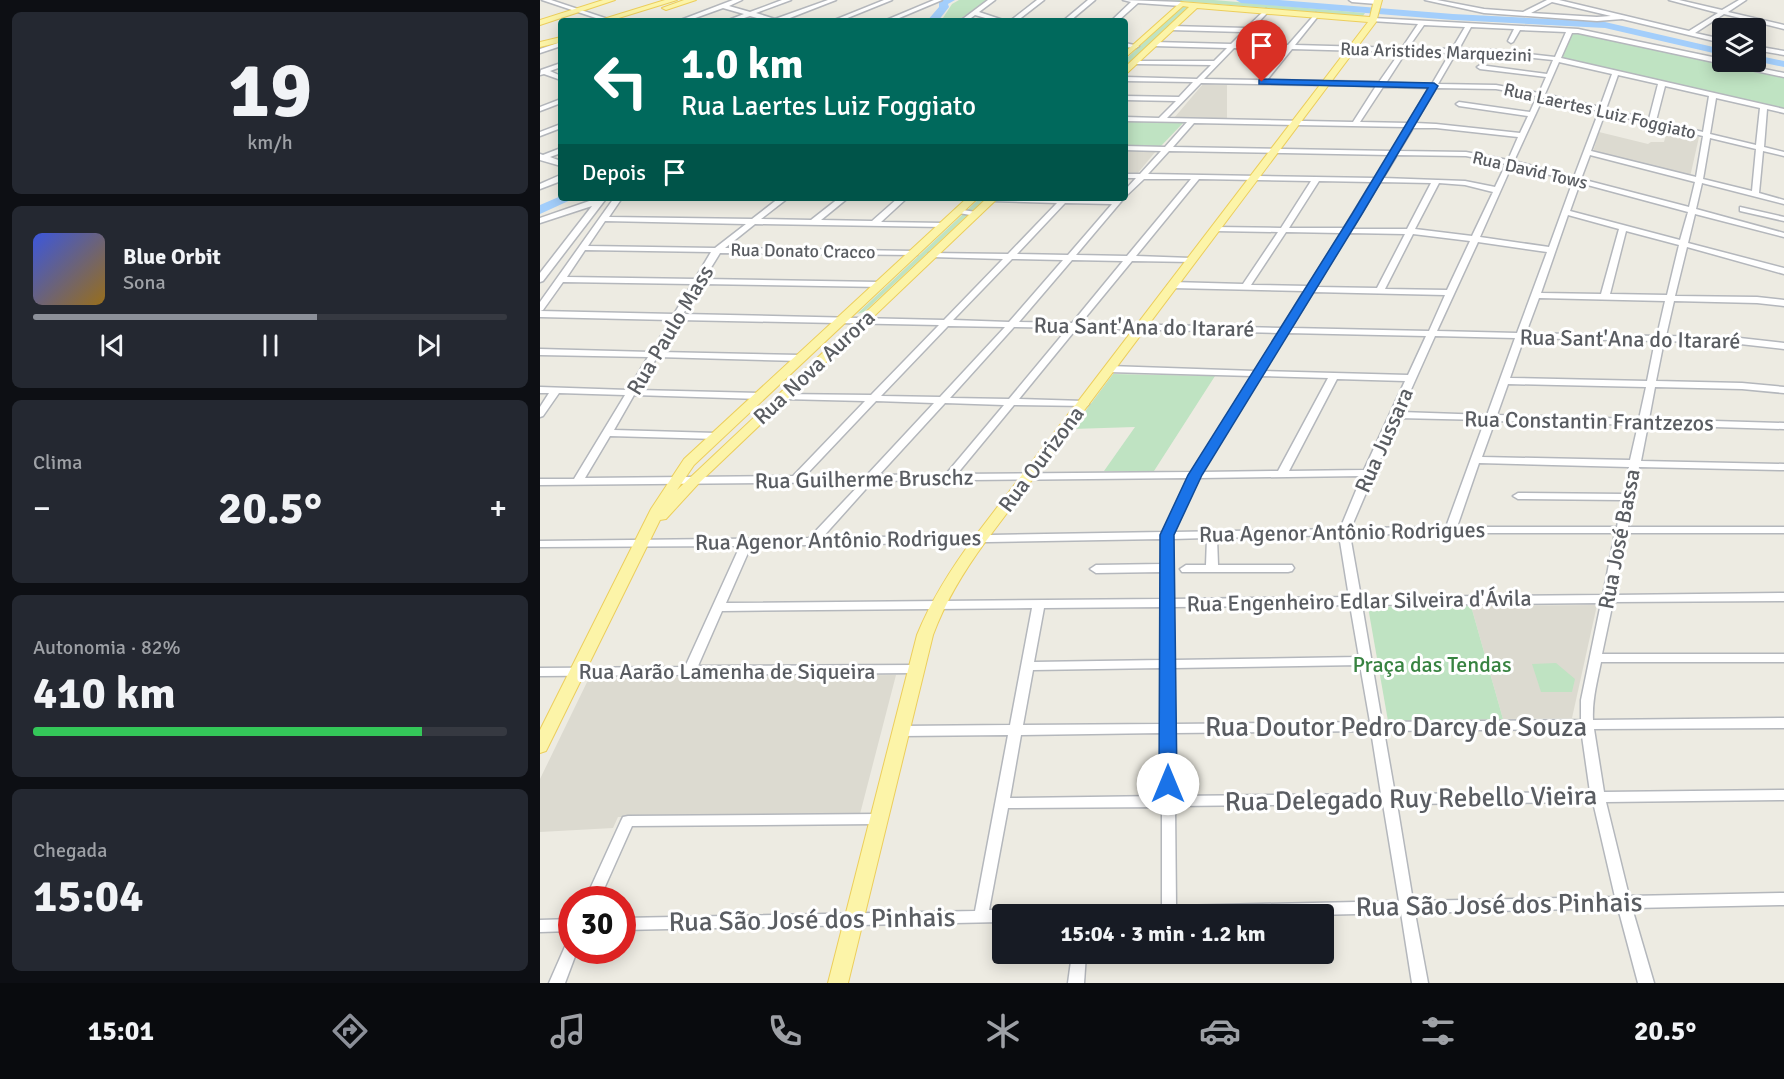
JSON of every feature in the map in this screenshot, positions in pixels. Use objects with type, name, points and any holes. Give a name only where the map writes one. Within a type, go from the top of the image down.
[{"type":"main road","points":[[540,23],[610,0]]},
{"type":"main road","points":[[613,18],[673,0]]},
{"type":"main road","points":[[631,18],[689,0]]},
{"type":"main road","points":[[1128,53],[1181,4],[1316,15],[1373,12]]},
{"type":"main road","points":[[1128,69],[1195,5]]},
{"type":"main road","name":"Rua Ourizona","points":[[838,983],[915,669],[936,606],[955,573],[981,538],[1252,178],[1327,83],[1352,48],[1373,12]]},
{"type":"main road","points":[[540,43],[558,34]]},
{"type":"main road","points":[[540,43],[558,40]]},
{"type":"main road","name":"Rua Nova Aurora","points":[[540,747],[642,543],[675,480],[689,462],[970,201]]},
{"type":"main road","name":"Rua Nova Aurora","points":[[642,543],[661,516],[694,480],[990,201]]},
{"type":"street","points":[[545,0],[601,18]]},
{"type":"street","points":[[689,18],[740,0]]},
{"type":"street","points":[[738,18],[788,0]]},
{"type":"street","points":[[784,18],[833,0]]},
{"type":"street","points":[[843,18],[889,0]]},
{"type":"street","points":[[894,18],[939,0]]},
{"type":"street","points":[[968,18],[992,0]]},
{"type":"street","points":[[1017,18],[1041,0]]},
{"type":"street","points":[[1070,18],[1092,0]]},
{"type":"street","points":[[1126,0],[1181,4]]},
{"type":"street","points":[[1352,0],[1373,12],[1421,24],[1570,31],[1619,38],[1712,59]]},
{"type":"street","points":[[1428,0],[1473,10],[1597,19],[1621,17]]},
{"type":"street","points":[[1524,14],[1551,0],[1712,39]]},
{"type":"street","points":[[1672,0],[1784,27]]},
{"type":"street","points":[[1689,34],[1743,0]]},
{"type":"street","points":[[1117,18],[1136,1]]},
{"type":"street","points":[[724,5],[765,18]]},
{"type":"street","points":[[1162,119],[1266,11]]},
{"type":"street","points":[[975,13],[992,18]]},
{"type":"street","points":[[1262,82],[1316,15]]},
{"type":"street","points":[[1355,124],[1421,24]]},
{"type":"street","points":[[1168,904],[1167,535],[1195,475],[1378,181],[1469,26]]},
{"type":"street","points":[[1171,28],[1248,30]]},
{"type":"street","points":[[1511,41],[1518,28]]},
{"type":"street","name":"Rua Jussara","points":[[1344,532],[1368,473],[1570,31]]},
{"type":"street","points":[[540,43],[558,44]]},
{"type":"street","name":"Rua Aristides Marquezini","points":[[1154,44],[1494,52],[1557,60],[1784,111]]},
{"type":"street","points":[[1128,45],[1136,46]]},
{"type":"street","points":[[1766,50],[1784,53]]},
{"type":"street","points":[[1136,62],[1217,63]]},
{"type":"street","points":[[542,72],[558,66]]},
{"type":"street","points":[[1480,67],[1550,76]]},
{"type":"street","points":[[1766,71],[1784,75]]},
{"type":"street","points":[[542,72],[558,77]]},
{"type":"street","points":[[1450,530],[1616,73]]},
{"type":"street","name":"Rua Laertes Luiz Foggiato","points":[[1128,79],[1496,87],[1541,95],[1784,154]]},
{"type":"street","points":[[1652,122],[1662,83]]},
{"type":"street","name":"Rua José Bassa","points":[[1646,983],[1622,903],[1588,754],[1587,700],[1660,340],[1699,181],[1713,95]]},
{"type":"street","points":[[1128,98],[1182,99]]},
{"type":"street","points":[[540,109],[558,102]]},
{"type":"street","points":[[1459,104],[1531,114]]},
{"type":"street","points":[[1755,195],[1764,107]]},
{"type":"street","points":[[1128,118],[1410,125],[1471,128],[1521,135]]},
{"type":"street","points":[[1128,191],[1192,120]]},
{"type":"street","points":[[540,134],[558,127]]},
{"type":"street","name":"Rua David Tows","points":[[1128,148],[1466,154],[1509,162],[1784,235]]},
{"type":"street","points":[[541,157],[558,151]]},
{"type":"street","points":[[1588,153],[1784,202]]},
{"type":"street","points":[[541,157],[558,163]]},
{"type":"street","points":[[1128,176],[1436,181],[1464,183],[1496,190]]},
{"type":"street","points":[[949,478],[1078,325],[1128,259],[1197,177]]},
{"type":"street","points":[[540,187],[558,179]]},
{"type":"street","points":[[1245,288],[1316,180]]},
{"type":"street","points":[[1379,292],[1436,181]]},
{"type":"street","points":[[540,221],[597,201]]},
{"type":"street","points":[[540,279],[601,201]]},
{"type":"street","points":[[540,308],[616,201]]},
{"type":"street","name":"Rua Paulo Mass","points":[[578,481],[717,250],[780,201]]},
{"type":"street","points":[[813,223],[840,201]]},
{"type":"street","points":[[874,224],[900,201]]},
{"type":"street","points":[[795,480],[1063,201]]},
{"type":"street","points":[[812,542],[1013,323],[1119,201]]},
{"type":"street","points":[[1743,209],[1784,219]]},
{"type":"street","points":[[959,211],[976,214]]},
{"type":"street","points":[[1566,212],[1784,271]]},
{"type":"street","points":[[604,219],[944,225]]},
{"type":"street","points":[[1605,296],[1623,227]]},
{"type":"street","points":[[1215,229],[1409,232],[1475,238],[1552,250]]},
{"type":"street","name":"Rua Donato Cracco","points":[[584,248],[914,253]]},
{"type":"street","points":[[932,255],[1191,260]]},
{"type":"street","points":[[561,279],[879,285]]},
{"type":"street","points":[[1172,285],[1450,293]]},
{"type":"street","points":[[1536,295],[1671,297],[1784,303]]},
{"type":"street","name":"Rua Sant'Ana do Itararé","points":[[540,314],[1731,340],[1784,346]]},
{"type":"street","points":[[540,352],[800,358]]},
{"type":"street","points":[[1109,369],[1412,378]]},
{"type":"street","points":[[1282,474],[1334,375]]},
{"type":"street","points":[[1505,381],[1742,386],[1784,390]]},
{"type":"street","points":[[540,390],[760,396]]},
{"type":"street","points":[[540,414],[556,390]]},
{"type":"street","points":[[783,396],[1084,404]]},
{"type":"street","name":"Rua Constantin Frantzezos","points":[[1395,416],[1784,426]]},
{"type":"street","points":[[608,434],[716,436]]},
{"type":"street","points":[[1476,460],[1784,467]]},
{"type":"street","name":"Rua Guilherme Bruschz","points":[[540,482],[1368,473]]},
{"type":"street","points":[[1518,496],[1628,497]]},
{"type":"street","name":"Rua Agenor Antônio Rodrigues","points":[[540,544],[747,543],[1450,530],[1620,532],[1784,530]]},
{"type":"street","points":[[1344,532],[1420,983]]},
{"type":"street","points":[[1212,534],[1212,569]]},
{"type":"street","points":[[690,670],[747,543]]},
{"type":"street","points":[[1096,569],[1167,568]]},
{"type":"street","points":[[1186,569],[1288,568]]},
{"type":"street","name":"Rua Engenheiro Edlar Silveira d'Ávila","points":[[718,607],[1784,597]]},
{"type":"street","points":[[981,916],[1039,604]]},
{"type":"street","points":[[1595,658],[1784,658]]},
{"type":"street","points":[[1027,666],[1366,661]]},
{"type":"street","name":"Rua Aarão Lamenha de Siqueira","points":[[540,672],[915,669]]},
{"type":"street","name":"Rua Doutor Pedro Darcy de Souza","points":[[901,731],[1784,723]]},
{"type":"street","name":"Rua Delegado Ruy Rebello Vieira","points":[[1002,803],[1784,795]]},
{"type":"street","points":[[598,886],[628,821],[878,819]]},
{"type":"street","name":"Rua São José dos Pinhais","points":[[1334,909],[1784,899]]},
{"type":"street","name":"Rua São José dos Pinhais","points":[[636,924],[992,916]]},
{"type":"street","points":[[540,926],[558,925]]},
{"type":"street","points":[[556,983],[564,964]]},
{"type":"street","points":[[1076,983],[1078,964]]},
{"type":"shaded area","points":[[1203,84],[1227,84],[1227,119],[1174,118]]},
{"type":"shaded area","points":[[1667,130],[1699,137],[1690,177],[1593,152],[1599,132],[1648,144],[1664,142]]},
{"type":"shaded area","points":[[1128,151],[1156,151],[1137,174],[1128,174]]},
{"type":"shaded area","points":[[1597,605],[1572,718],[1503,719],[1471,606]]},
{"type":"shaded area","points":[[896,675],[860,814],[618,817],[613,828],[540,832],[540,779],[589,678]]},
{"type":"green space","points":[[959,0],[987,0],[961,18],[943,18],[952,4]]},
{"type":"green space","points":[[1166,0],[1214,0],[1365,13],[1363,16]]},
{"type":"green space","points":[[1181,7],[1189,7],[1128,65],[1128,57]]},
{"type":"green space","points":[[1572,32],[1613,38],[1712,60],[1712,72],[1766,72],[1784,76],[1784,110],[1560,59]]},
{"type":"green space","points":[[1128,120],[1185,121],[1161,146],[1128,146]]},
{"type":"green space","points":[[977,201],[983,201],[864,312],[857,314]]},
{"type":"green space","points":[[1113,374],[1215,376],[1154,471],[1104,471],[1135,427],[1072,429]]},
{"type":"green space","name":"Praça das Tendas","points":[[1471,606],[1503,719],[1388,721],[1368,607]]},
{"type":"green space","points":[[1556,663],[1575,679],[1572,692],[1541,692],[1532,664]]},
{"type":"waterway","points":[[935,18],[944,7],[943,2],[950,0]]},
{"type":"waterway","points":[[1241,0],[1453,17],[1605,25],[1639,31],[1669,41],[1712,50]]},
{"type":"waterway","points":[[1766,60],[1784,64]]},
{"type":"waterway","points":[[540,210],[561,201]]},
{"type":"route","points":[[1168,784],[1167,535],[1195,475],[1434,86],[1262,82]]}]
